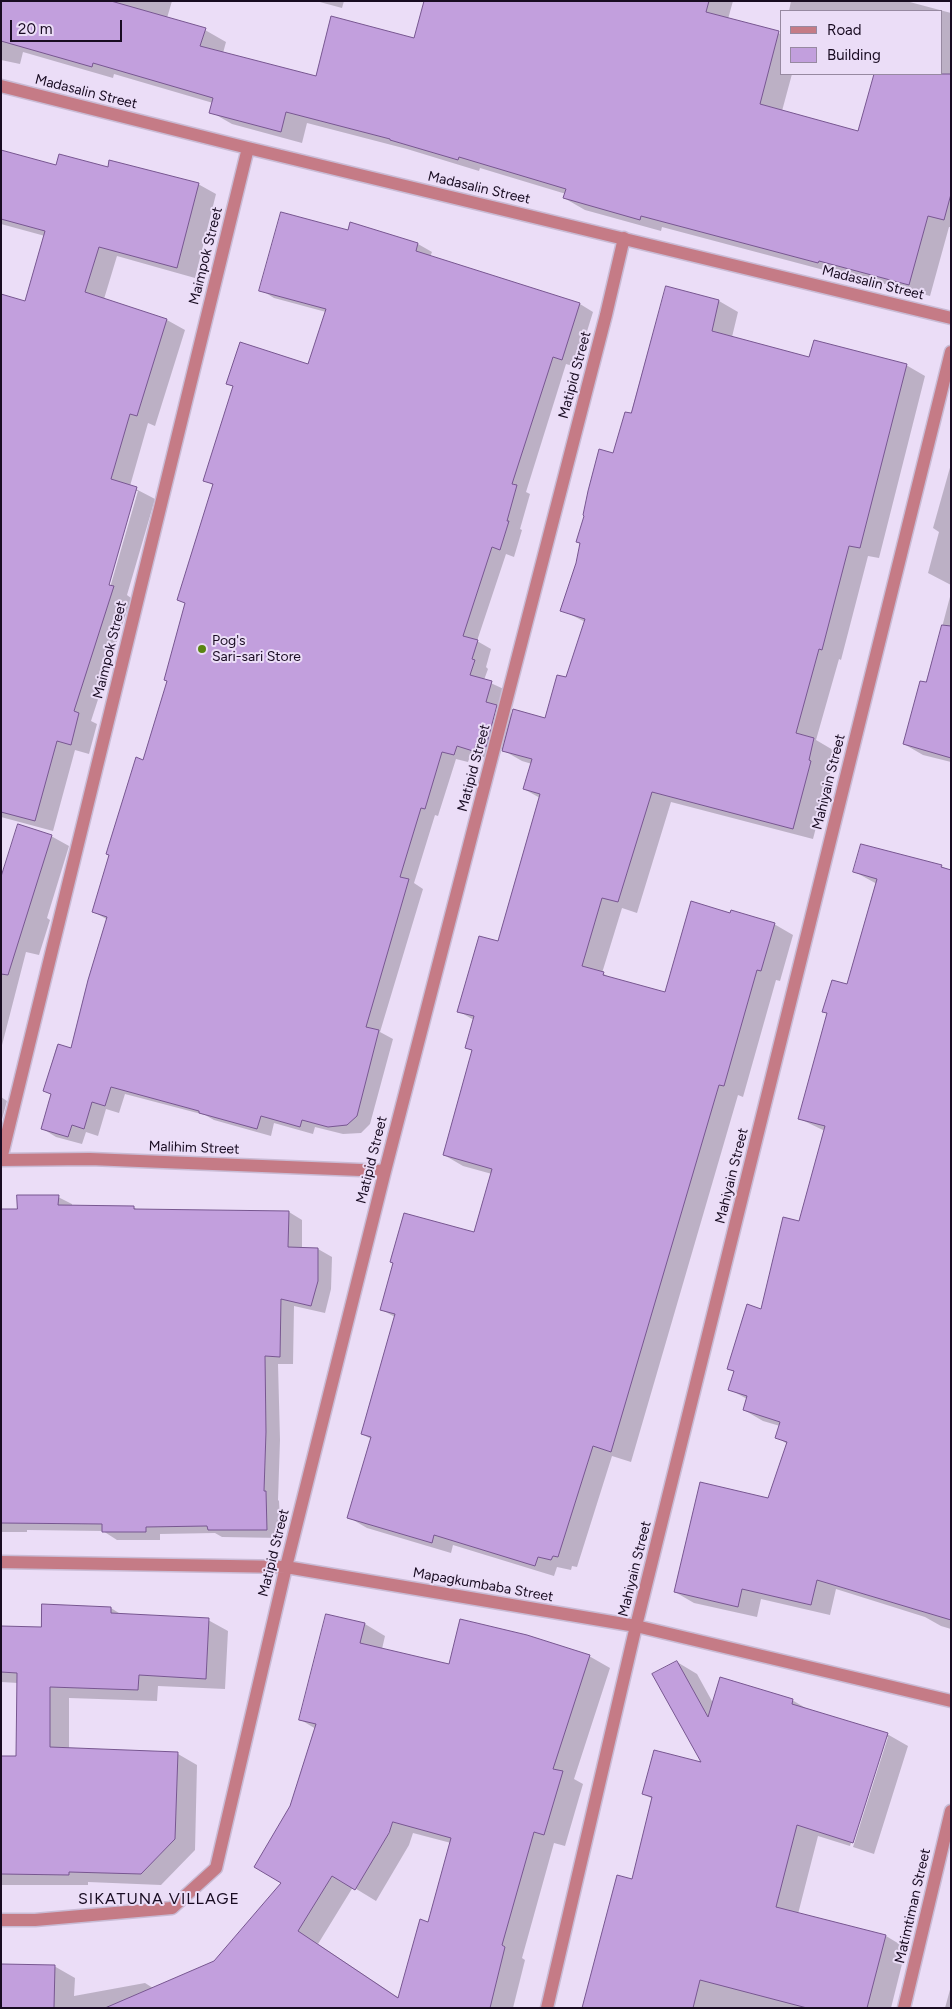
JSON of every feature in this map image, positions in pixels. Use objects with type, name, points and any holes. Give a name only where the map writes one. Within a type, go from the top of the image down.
[{"type":"street","name":"Madasalin Street","points":[[1,86],[248,148],[951,318]]},
{"type":"street","name":"Maimpok Street","points":[[1,1160],[248,148]]},
{"type":"street","name":"Matipid Street","points":[[1,1920],[35,1920],[172,1908],[216,1868],[286,1567],[385,1171],[599,343],[624,238]]},
{"type":"street","name":"Mahiyain Street","points":[[547,2008],[636,1626],[951,352]]},
{"type":"street","name":"Malihim Street","points":[[1,1160],[90,1159],[385,1171]]},
{"type":"street","name":"Mapagkumbaba Street","points":[[1,1562],[286,1567],[636,1626],[951,1701]]},
{"type":"street","name":"Matimtiman Street","points":[[904,2008],[951,1811]]},
{"type":"building","points":[[1,1],[111,1],[206,28],[200,46],[316,76],[331,16],[414,38],[424,1],[709,1],[706,12],[779,31],[760,104],[858,131],[874,75],[951,74],[951,194],[944,220],[928,216],[909,285],[641,216],[640,220],[563,198],[566,189],[459,157],[458,160],[390,139],[286,112],[281,132],[209,113],[213,98],[93,63],[92,67],[1,41]]},
{"type":"building","points":[[1,150],[56,165],[59,154],[108,167],[109,160],[199,183],[177,268],[99,247],[85,292],[167,319],[137,416],[130,414],[111,479],[137,487],[109,585],[114,586],[74,711],[79,713],[71,745],[57,741],[35,821],[1,812],[1,294],[25,301],[45,231],[1,219]]},
{"type":"building","points":[[281,212],[348,230],[350,222],[418,243],[416,251],[580,303],[562,360],[553,357],[512,484],[517,485],[500,550],[492,547],[463,636],[478,640],[472,659],[475,660],[470,675],[492,681],[486,702],[497,705],[486,747],[476,744],[473,751],[457,746],[454,755],[442,752],[425,809],[421,808],[400,877],[409,879],[366,1027],[379,1030],[357,1116],[347,1125],[328,1127],[302,1120],[300,1127],[261,1116],[257,1129],[111,1087],[105,1106],[92,1102],[84,1129],[72,1125],[68,1137],[41,1129],[51,1094],[43,1091],[58,1044],[71,1048],[88,980],[107,917],[92,912],[109,855],[106,854],[136,757],[143,760],[167,681],[164,680],[185,603],[177,600],[213,484],[203,481],[233,386],[226,384],[240,342],[308,364],[326,309],[259,291]]},
{"type":"building","points":[[666,286],[719,300],[712,331],[809,357],[814,340],[907,364],[860,548],[849,546],[822,650],[819,649],[796,733],[814,738],[809,760],[811,761],[793,829],[652,792],[618,902],[602,898],[582,966],[604,972],[603,975],[665,992],[691,901],[730,913],[731,910],[775,923],[761,971],[757,970],[724,1086],[719,1085],[611,1452],[593,1446],[558,1557],[553,1556],[551,1560],[538,1557],[535,1566],[434,1535],[432,1543],[347,1518],[371,1437],[361,1434],[395,1314],[380,1310],[393,1263],[390,1262],[404,1213],[474,1232],[492,1169],[443,1155],[472,1050],[465,1048],[474,1016],[457,1012],[479,936],[498,941],[540,794],[523,789],[532,759],[502,751],[513,709],[545,718],[557,675],[566,677],[585,619],[560,611],[576,563],[580,543],[576,542],[584,516],[588,491],[599,449],[613,453],[625,412],[631,413]]},
{"type":"building","points":[[942,625],[951,626],[951,758],[903,744],[920,681],[926,682]]},
{"type":"building","points":[[18,824],[52,835],[8,975],[1,974],[1,877]]},
{"type":"building","points":[[861,844],[942,865],[941,867],[951,870],[951,1620],[817,1580],[811,1605],[742,1589],[738,1607],[674,1592],[700,1482],[768,1498],[787,1442],[775,1438],[780,1422],[743,1410],[747,1396],[728,1390],[734,1371],[727,1369],[747,1304],[761,1309],[783,1217],[799,1221],[825,1126],[798,1119],[827,1013],[822,1012],[832,980],[847,984],[877,879],[853,872]]},
{"type":"building","points":[[17,1195],[59,1195],[58,1205],[134,1206],[134,1209],[289,1211],[288,1247],[318,1248],[318,1281],[311,1306],[281,1299],[280,1357],[265,1356],[266,1432],[264,1491],[266,1491],[267,1530],[208,1530],[207,1526],[146,1527],[146,1532],[102,1532],[102,1524],[1,1523],[1,1209],[17,1209]]},
{"type":"building","points":[[42,1604],[111,1607],[111,1613],[209,1618],[206,1679],[139,1675],[138,1690],[50,1687],[50,1747],[178,1752],[175,1839],[141,1874],[69,1872],[69,1875],[1,1874],[1,1756],[16,1756],[17,1673],[1,1672],[1,1626],[41,1627]]},
{"type":"building","points":[[326,1614],[365,1623],[360,1643],[449,1664],[460,1619],[527,1635],[590,1655],[553,1769],[563,1771],[544,1835],[534,1832],[502,1945],[505,1947],[490,2008],[105,2008],[214,1961],[281,1883],[254,1867],[290,1806],[316,1724],[299,1720]],"holes":[[[393,1822],[451,1838],[428,1922],[420,1919],[398,1998],[298,1931],[332,1876],[355,1890],[389,1833]]]},
{"type":"building","points":[[677,1661],[708,1717],[720,1677],[793,1699],[792,1704],[888,1733],[853,1843],[797,1825],[776,1907],[886,1935],[867,2008],[807,2008],[700,1980],[693,2008],[582,2008],[617,1875],[632,1879],[652,1797],[642,1794],[654,1750],[701,1762],[652,1674]]},
{"type":"building","points":[[1,1964],[55,1965],[54,2008],[1,2008]]},
{"type":"place","name":"Pog's Sari-sari Store","points":[[202,649]]},
{"type":"district","name":"SIKATUNA VILLAGE","points":[[159,1899]]}]
